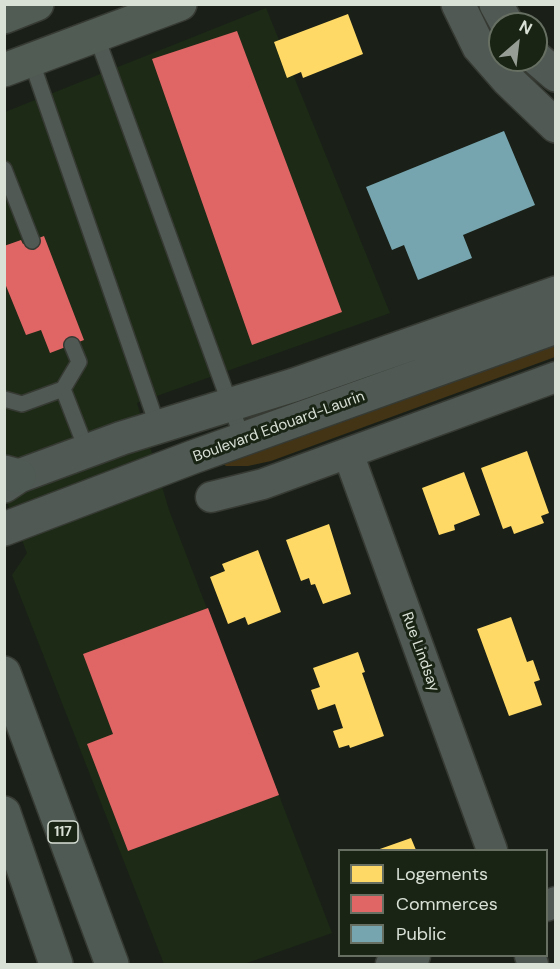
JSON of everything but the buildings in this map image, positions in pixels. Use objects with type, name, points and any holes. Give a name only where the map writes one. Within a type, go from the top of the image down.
[{"type":"main road","points":[[4,17],[37,4]]},
{"type":"main road","points":[[18,65],[180,4]]},
{"type":"main road","name":"117","points":[[4,672],[112,964]]},
{"type":"main road","points":[[4,813],[56,964]]},
{"type":"street","points":[[458,4],[479,47],[507,80],[555,126]]},
{"type":"street","points":[[9,478],[122,438],[231,406],[555,293]]},
{"type":"street","name":"Boulevard Edouard-Laurin","points":[[4,529],[555,327]]},
{"type":"street","points":[[211,497],[242,491],[555,377]]},
{"type":"street","points":[[122,438],[132,482]]},
{"type":"street","name":"Rue Lindsay","points":[[348,453],[492,849]]},
{"type":"street","points":[[392,964],[412,957]]},
{"type":"lane","points":[[96,35],[243,440]]},
{"type":"lane","points":[[18,65],[158,427]]},
{"type":"lane","points":[[4,169],[32,241]]},
{"type":"lane","points":[[4,399],[22,404],[63,389],[79,362],[72,345]]},
{"type":"lane","points":[[63,389],[87,451]]},
{"type":"shaded area","points":[[266,8],[390,313],[137,403],[169,510],[332,933],[244,964],[164,964],[12,575],[27,553],[5,497],[5,112]]},
{"type":"shaded area","points":[[555,341],[555,357],[271,461],[248,466],[226,466],[222,463]]}]
